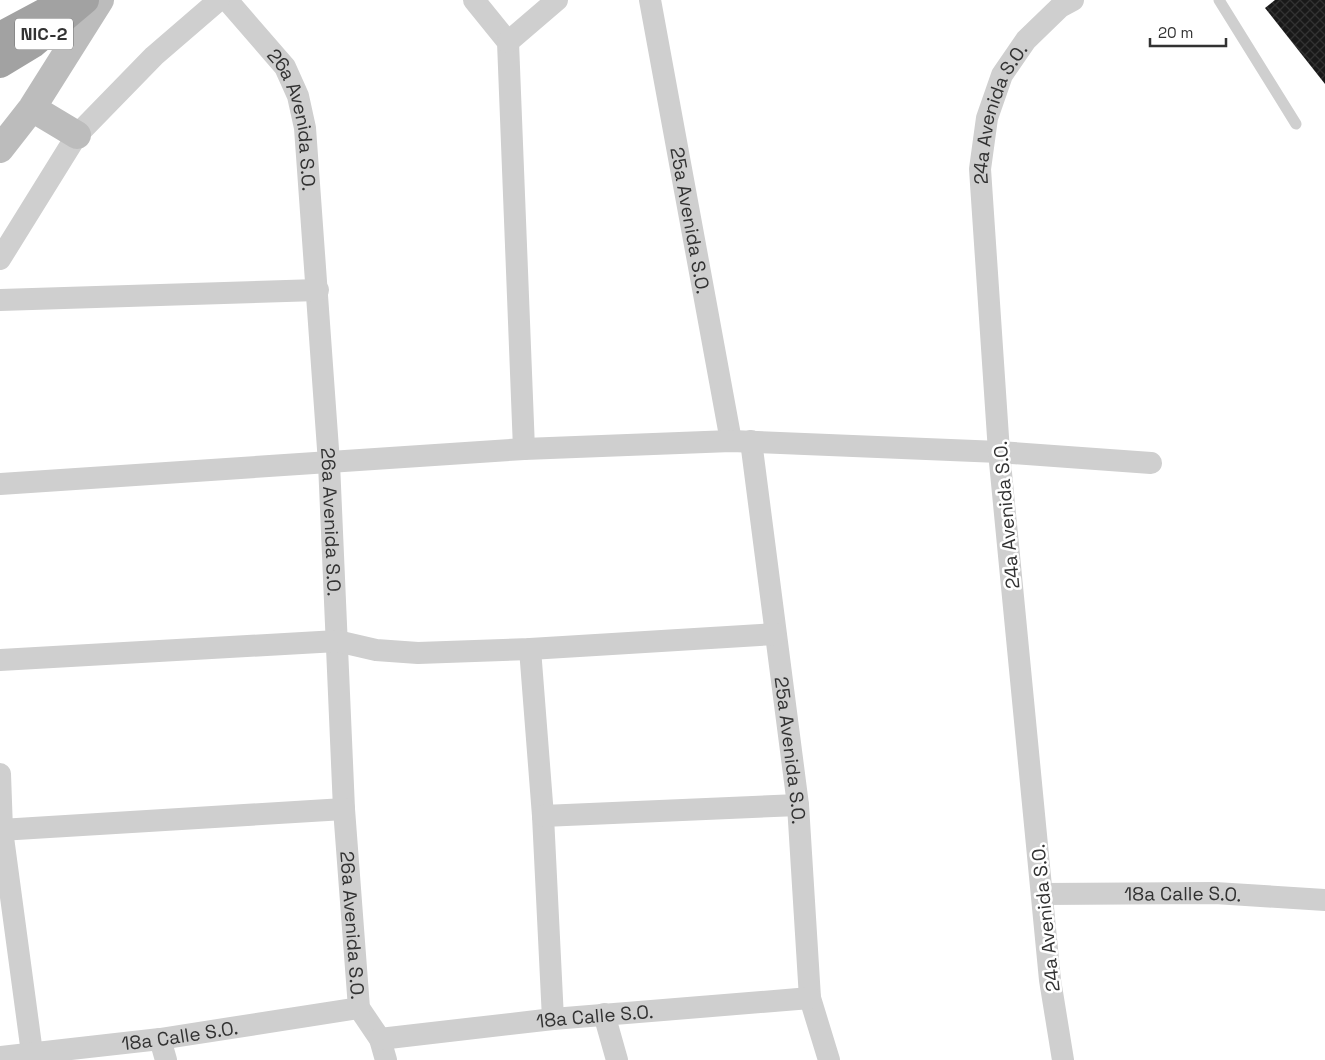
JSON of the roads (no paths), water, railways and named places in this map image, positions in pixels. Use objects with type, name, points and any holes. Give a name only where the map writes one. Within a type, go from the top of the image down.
[{"type":"highway","name":"NIC-2","points":[[0,36],[67,0]]},
{"type":"highway","name":"NIC-2","points":[[0,64],[33,44],[85,0]]},
{"type":"main road","points":[[0,148],[32,108],[100,0]]},
{"type":"main road","points":[[32,108],[77,135]]},
{"type":"street","points":[[0,259],[77,135],[154,56],[219,0]]},
{"type":"street","name":"26a Avenida S.O.","points":[[227,0],[285,67],[298,96],[305,128],[329,463],[344,809],[359,1008],[383,1050]]},
{"type":"street","points":[[474,0],[508,42],[524,449]]},
{"type":"street","points":[[508,42],[557,0]]},
{"type":"street","name":"25a Avenida S.O.","points":[[650,0],[741,441],[775,634],[798,805],[810,998],[829,1060]]},
{"type":"street","name":"24a Avenida S.O.","points":[[1063,1060],[1050,980],[999,452],[980,169],[988,118],[1002,76],[1026,40],[1060,7],[1073,0]]},
{"type":"street","points":[[0,300],[318,290]]},
{"type":"street","points":[[0,484],[524,449],[741,441],[999,452],[1151,463]]},
{"type":"street","points":[[0,660],[337,641],[376,650],[418,653],[530,649],[775,634]]},
{"type":"street","points":[[530,649],[543,816],[553,1019]]},
{"type":"street","points":[[0,774],[1,830],[32,1053]]},
{"type":"street","points":[[543,816],[798,805]]},
{"type":"street","points":[[1,830],[344,809]]},
{"type":"street","name":"18a Calle S.O.","points":[[1042,894],[1216,893],[1325,900]]},
{"type":"street","name":"18a Calle S.O.","points":[[383,1050],[553,1019],[810,998]]},
{"type":"street","name":"18a Calle S.O.","points":[[0,1057],[32,1053],[163,1049],[359,1008]]},
{"type":"street","points":[[604,1014],[617,1060]]},
{"type":"lane","points":[[1219,0],[1296,124]]}]
